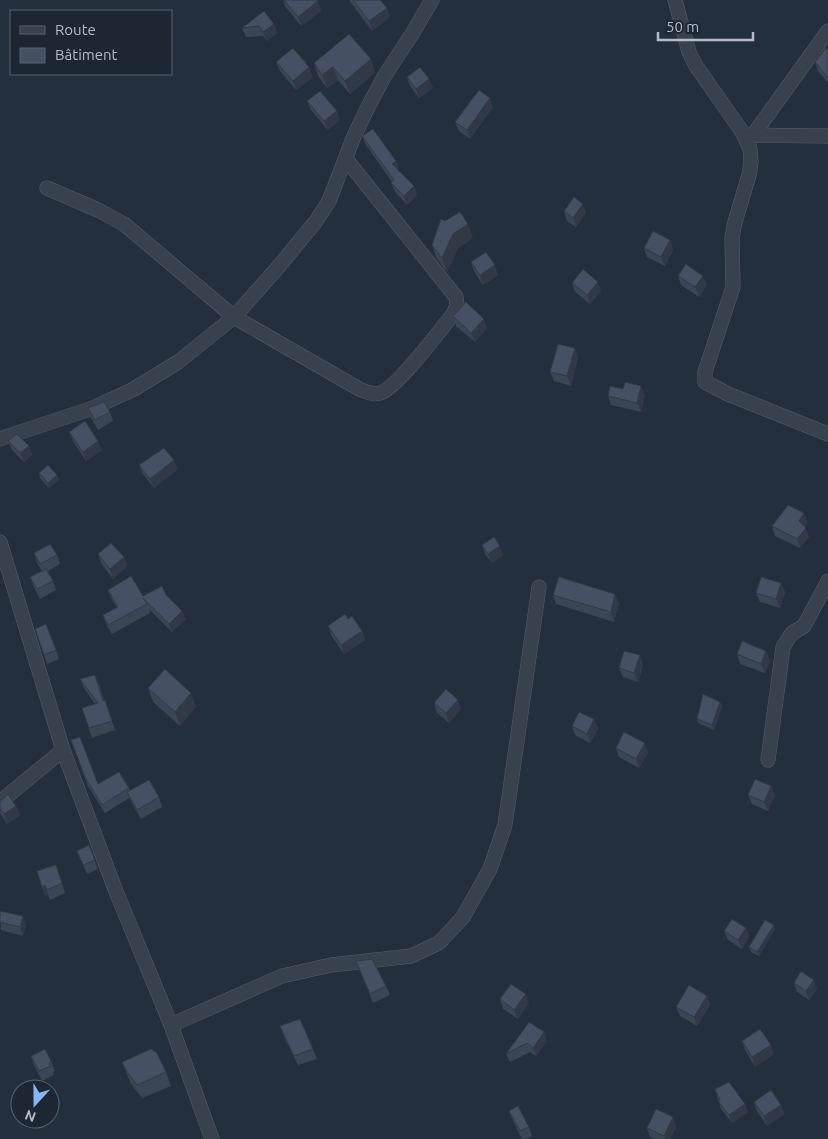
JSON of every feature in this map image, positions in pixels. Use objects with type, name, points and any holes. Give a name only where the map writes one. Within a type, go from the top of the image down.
[{"type":"street","points":[[0,439],[93,408],[134,389],[178,362],[234,318],[316,221],[329,202],[354,136],[377,90],[432,0]]},
{"type":"street","points":[[675,0],[689,52],[696,66],[750,139],[751,162],[749,175],[734,230],[733,287],[705,372],[705,382],[728,394],[828,434]]},
{"type":"street","points":[[750,139],[828,31]]},
{"type":"street","points":[[750,139],[828,136]]},
{"type":"street","points":[[47,188],[98,210],[124,224],[234,318],[361,390],[374,394],[382,393],[397,381],[454,313],[457,305],[456,297],[346,159]]},
{"type":"street","points":[[0,542],[63,750],[115,889],[171,1025],[212,1139]]},
{"type":"street","points":[[768,760],[783,647],[792,633],[804,626],[828,581]]},
{"type":"street","points":[[171,1025],[282,976],[330,964],[411,956],[439,943],[463,917],[490,869],[505,826],[539,587]]},
{"type":"street","points":[[0,802],[63,750]]},
{"type":"building","points":[[284,0],[317,0],[318,1],[298,17]]},
{"type":"building","points":[[353,0],[380,0],[387,8],[369,21]]},
{"type":"building","points":[[264,11],[274,24],[263,32],[259,26],[242,28]]},
{"type":"building","points":[[349,34],[371,59],[345,81],[333,67],[322,75],[314,63]]},
{"type":"building","points":[[293,48],[309,67],[293,81],[276,62]]},
{"type":"building","points":[[826,48],[828,50],[828,78],[815,62]]},
{"type":"building","points":[[420,67],[429,79],[416,89],[407,77]]},
{"type":"building","points":[[479,90],[490,98],[467,130],[455,122]]},
{"type":"building","points":[[320,91],[337,111],[324,121],[307,101]]},
{"type":"building","points":[[373,129],[396,161],[392,164],[414,186],[404,196],[391,183],[394,180],[362,136]]},
{"type":"building","points":[[574,197],[583,204],[573,218],[564,211]]},
{"type":"building","points":[[460,212],[468,224],[453,234],[442,258],[432,245],[441,219],[445,221]]},
{"type":"building","points":[[653,231],[670,240],[661,257],[644,248]]},
{"type":"building","points":[[486,252],[495,265],[480,275],[471,262]]},
{"type":"building","points":[[686,264],[703,276],[695,287],[678,276]]},
{"type":"building","points":[[583,269],[598,282],[587,295],[572,283]]},
{"type":"building","points":[[466,302],[484,319],[471,333],[453,316]]},
{"type":"building","points":[[558,344],[575,348],[567,376],[550,372]]},
{"type":"building","points":[[625,382],[641,386],[637,403],[608,396],[610,386],[623,389]]},
{"type":"building","points":[[104,402],[110,412],[95,420],[88,408]]},
{"type":"building","points":[[85,421],[98,441],[83,452],[69,432]]},
{"type":"building","points":[[17,434],[29,446],[20,453],[8,441]]},
{"type":"building","points":[[164,448],[174,460],[150,479],[139,465]]},
{"type":"building","points":[[48,465],[57,475],[48,483],[39,473]]},
{"type":"building","points":[[788,505],[804,513],[799,521],[806,528],[797,539],[772,526]]},
{"type":"building","points":[[494,537],[500,546],[488,554],[482,545]]},
{"type":"building","points":[[111,543],[124,557],[110,569],[98,554]]},
{"type":"building","points":[[50,544],[57,555],[40,564],[34,553]]},
{"type":"building","points":[[46,569],[53,581],[37,589],[30,577]]},
{"type":"building","points":[[131,576],[143,596],[162,586],[166,595],[182,611],[169,624],[143,598],[147,604],[108,625],[103,615],[118,607],[108,590]]},
{"type":"building","points":[[559,577],[615,594],[611,612],[553,595]]},
{"type":"building","points":[[761,577],[781,583],[776,599],[756,593]]},
{"type":"building","points":[[345,614],[348,619],[352,616],[362,631],[341,645],[328,626]]},
{"type":"building","points":[[46,624],[56,650],[44,655],[35,629]]},
{"type":"building","points":[[742,641],[766,651],[761,664],[737,654]]},
{"type":"building","points":[[624,651],[640,655],[634,673],[619,668]]},
{"type":"building","points":[[165,669],[191,693],[175,712],[148,688]]},
{"type":"building","points":[[95,675],[103,701],[105,700],[112,721],[89,728],[82,708],[98,703],[80,679]]},
{"type":"building","points":[[446,689],[458,700],[446,713],[434,703]]},
{"type":"building","points":[[703,694],[720,702],[712,725],[697,719]]},
{"type":"building","points":[[579,712],[594,719],[587,734],[572,726]]},
{"type":"building","points":[[624,732],[645,743],[636,759],[616,748]]},
{"type":"building","points":[[80,737],[98,784],[119,772],[129,788],[102,805],[85,777],[71,740]]},
{"type":"building","points":[[755,779],[771,786],[764,802],[748,795]]},
{"type":"building","points":[[149,780],[159,797],[137,810],[127,792]]},
{"type":"building","points":[[8,794],[16,806],[4,814],[0,809],[0,800]]},
{"type":"building","points":[[89,845],[95,860],[83,865],[77,851]]},
{"type":"building","points":[[56,865],[62,883],[47,890],[45,885],[42,887],[37,871]]},
{"type":"building","points":[[0,911],[23,916],[20,927],[0,922]]},
{"type":"building","points":[[732,919],[746,928],[738,940],[724,931]]},
{"type":"building","points":[[765,920],[774,925],[757,952],[749,947]]},
{"type":"building","points":[[372,959],[386,986],[370,994],[356,961]]},
{"type":"building","points":[[801,971],[814,980],[806,991],[794,983]]},
{"type":"building","points":[[511,984],[526,994],[514,1010],[500,999]]},
{"type":"building","points":[[689,985],[707,996],[694,1017],[676,1007]]},
{"type":"building","points":[[300,1019],[313,1049],[294,1056],[280,1026]]},
{"type":"building","points":[[529,1022],[544,1032],[533,1048],[527,1043],[506,1054]]},
{"type":"building","points":[[760,1029],[771,1045],[752,1057],[742,1041]]},
{"type":"building","points":[[45,1049],[51,1061],[49,1063],[51,1066],[39,1071],[31,1056]]},
{"type":"building","points":[[151,1049],[157,1053],[166,1072],[137,1085],[122,1062]]},
{"type":"building","points":[[729,1082],[745,1104],[729,1115],[718,1101],[720,1100],[715,1089]]},
{"type":"building","points":[[771,1090],[781,1105],[764,1116],[754,1102]]},
{"type":"building","points":[[518,1106],[529,1127],[520,1131],[509,1111]]},
{"type":"building","points":[[656,1109],[673,1117],[664,1136],[647,1128]]}]
